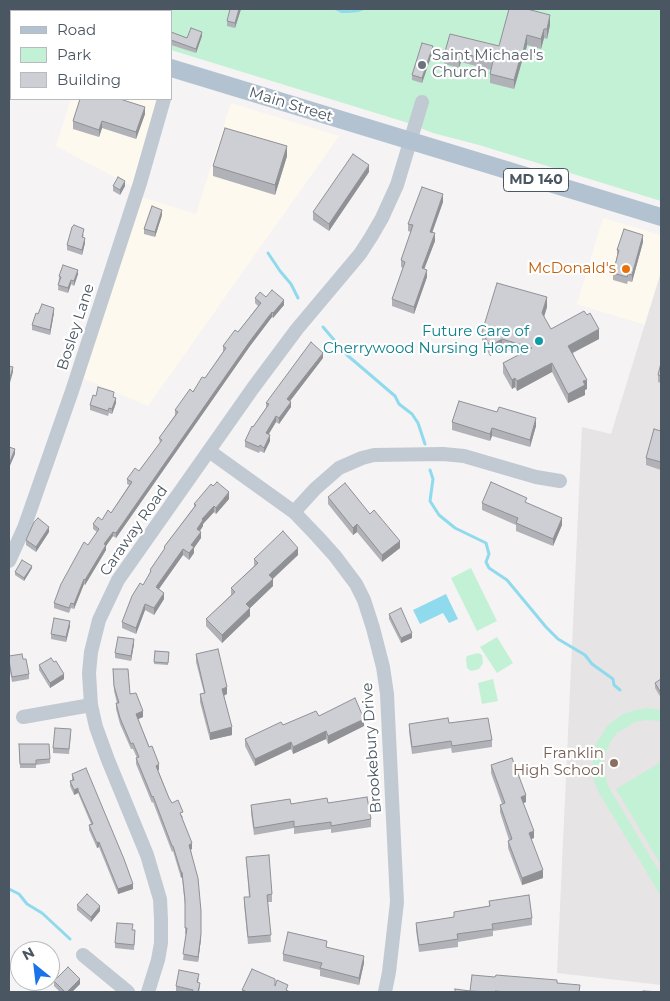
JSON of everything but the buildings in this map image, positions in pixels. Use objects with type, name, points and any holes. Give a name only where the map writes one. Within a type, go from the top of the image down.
[{"type":"main road","name":"Main Street","points":[[172,69],[411,142]]},
{"type":"main road","name":"MD 140","points":[[411,142],[661,217]]},
{"type":"street","name":"Bosley Lane","points":[[9,561],[24,528],[72,390],[140,183],[164,100]]},
{"type":"street","name":"Caraway Road","points":[[148,992],[161,943],[160,899],[148,855],[108,760],[96,727],[91,705],[89,673],[91,652],[99,620],[107,601],[124,572],[274,358],[360,254],[389,204],[411,142],[422,102]]},
{"type":"street","name":"Brookebury Drive","points":[[209,451],[294,512],[335,556],[356,584],[364,600],[383,667],[387,694],[397,902],[385,992]]},
{"type":"street","points":[[294,512],[315,489],[339,468],[374,455],[443,454],[464,456],[536,477],[560,481]]},
{"type":"street","points":[[23,716],[91,705]]},
{"type":"street","points":[[83,956],[128,992]]},
{"type":"shaded area","points":[[71,100],[159,100],[133,187],[56,146]]},
{"type":"shaded area","points":[[231,103],[339,136],[148,406],[80,377],[138,196],[196,214]]},
{"type":"shaded area","points":[[603,218],[661,235],[661,272],[645,325],[577,304]]},
{"type":"shaded area","name":"Franklin High School","points":[[661,272],[661,985],[557,973],[582,427],[611,434]]},
{"type":"green space","points":[[661,9],[661,201],[479,145],[433,133],[405,122],[172,50],[172,10],[120,10]]},
{"type":"green space","points":[[471,568],[497,621],[477,631],[451,578]]},
{"type":"green space","points":[[497,637],[513,663],[497,673],[480,647]]},
{"type":"green space","points":[[478,653],[482,655],[483,663],[479,669],[471,671],[467,668],[466,658]]},
{"type":"green space","points":[[493,679],[498,701],[482,704],[478,683]]},
{"type":"green space","points":[[647,708],[661,710],[661,721],[647,720],[635,722],[617,733],[606,751],[604,770],[608,786],[661,875],[661,896],[598,791],[593,778],[592,767],[596,744],[608,725],[623,714]]},
{"type":"green space","points":[[661,762],[661,865],[616,789]]},
{"type":"water","points":[[334,9],[367,9],[358,12],[341,13]]},
{"type":"water","points":[[446,594],[458,619],[449,623],[443,613],[420,624],[413,610]]},
{"type":"waterway","points":[[268,253],[291,284],[298,298]]},
{"type":"waterway","points":[[323,327],[347,355],[395,396],[399,404],[412,414],[418,423],[425,444]]},
{"type":"waterway","points":[[430,470],[433,479],[430,501],[439,515],[455,528],[486,543],[489,554],[486,562],[489,568],[507,580],[558,639],[585,655],[592,664],[613,679],[614,685],[620,690]]},
{"type":"waterway","points":[[9,889],[19,894],[27,904],[42,913],[70,939]]},
{"type":"place","name":"Saint Michael's Church","points":[[422,65]]},
{"type":"place","name":"McDonald's","points":[[626,269]]},
{"type":"place","name":"Future Care of Cherrywood Nursing Home","points":[[539,341]]},
{"type":"place","name":"Franklin High School","points":[[614,763]]}]
